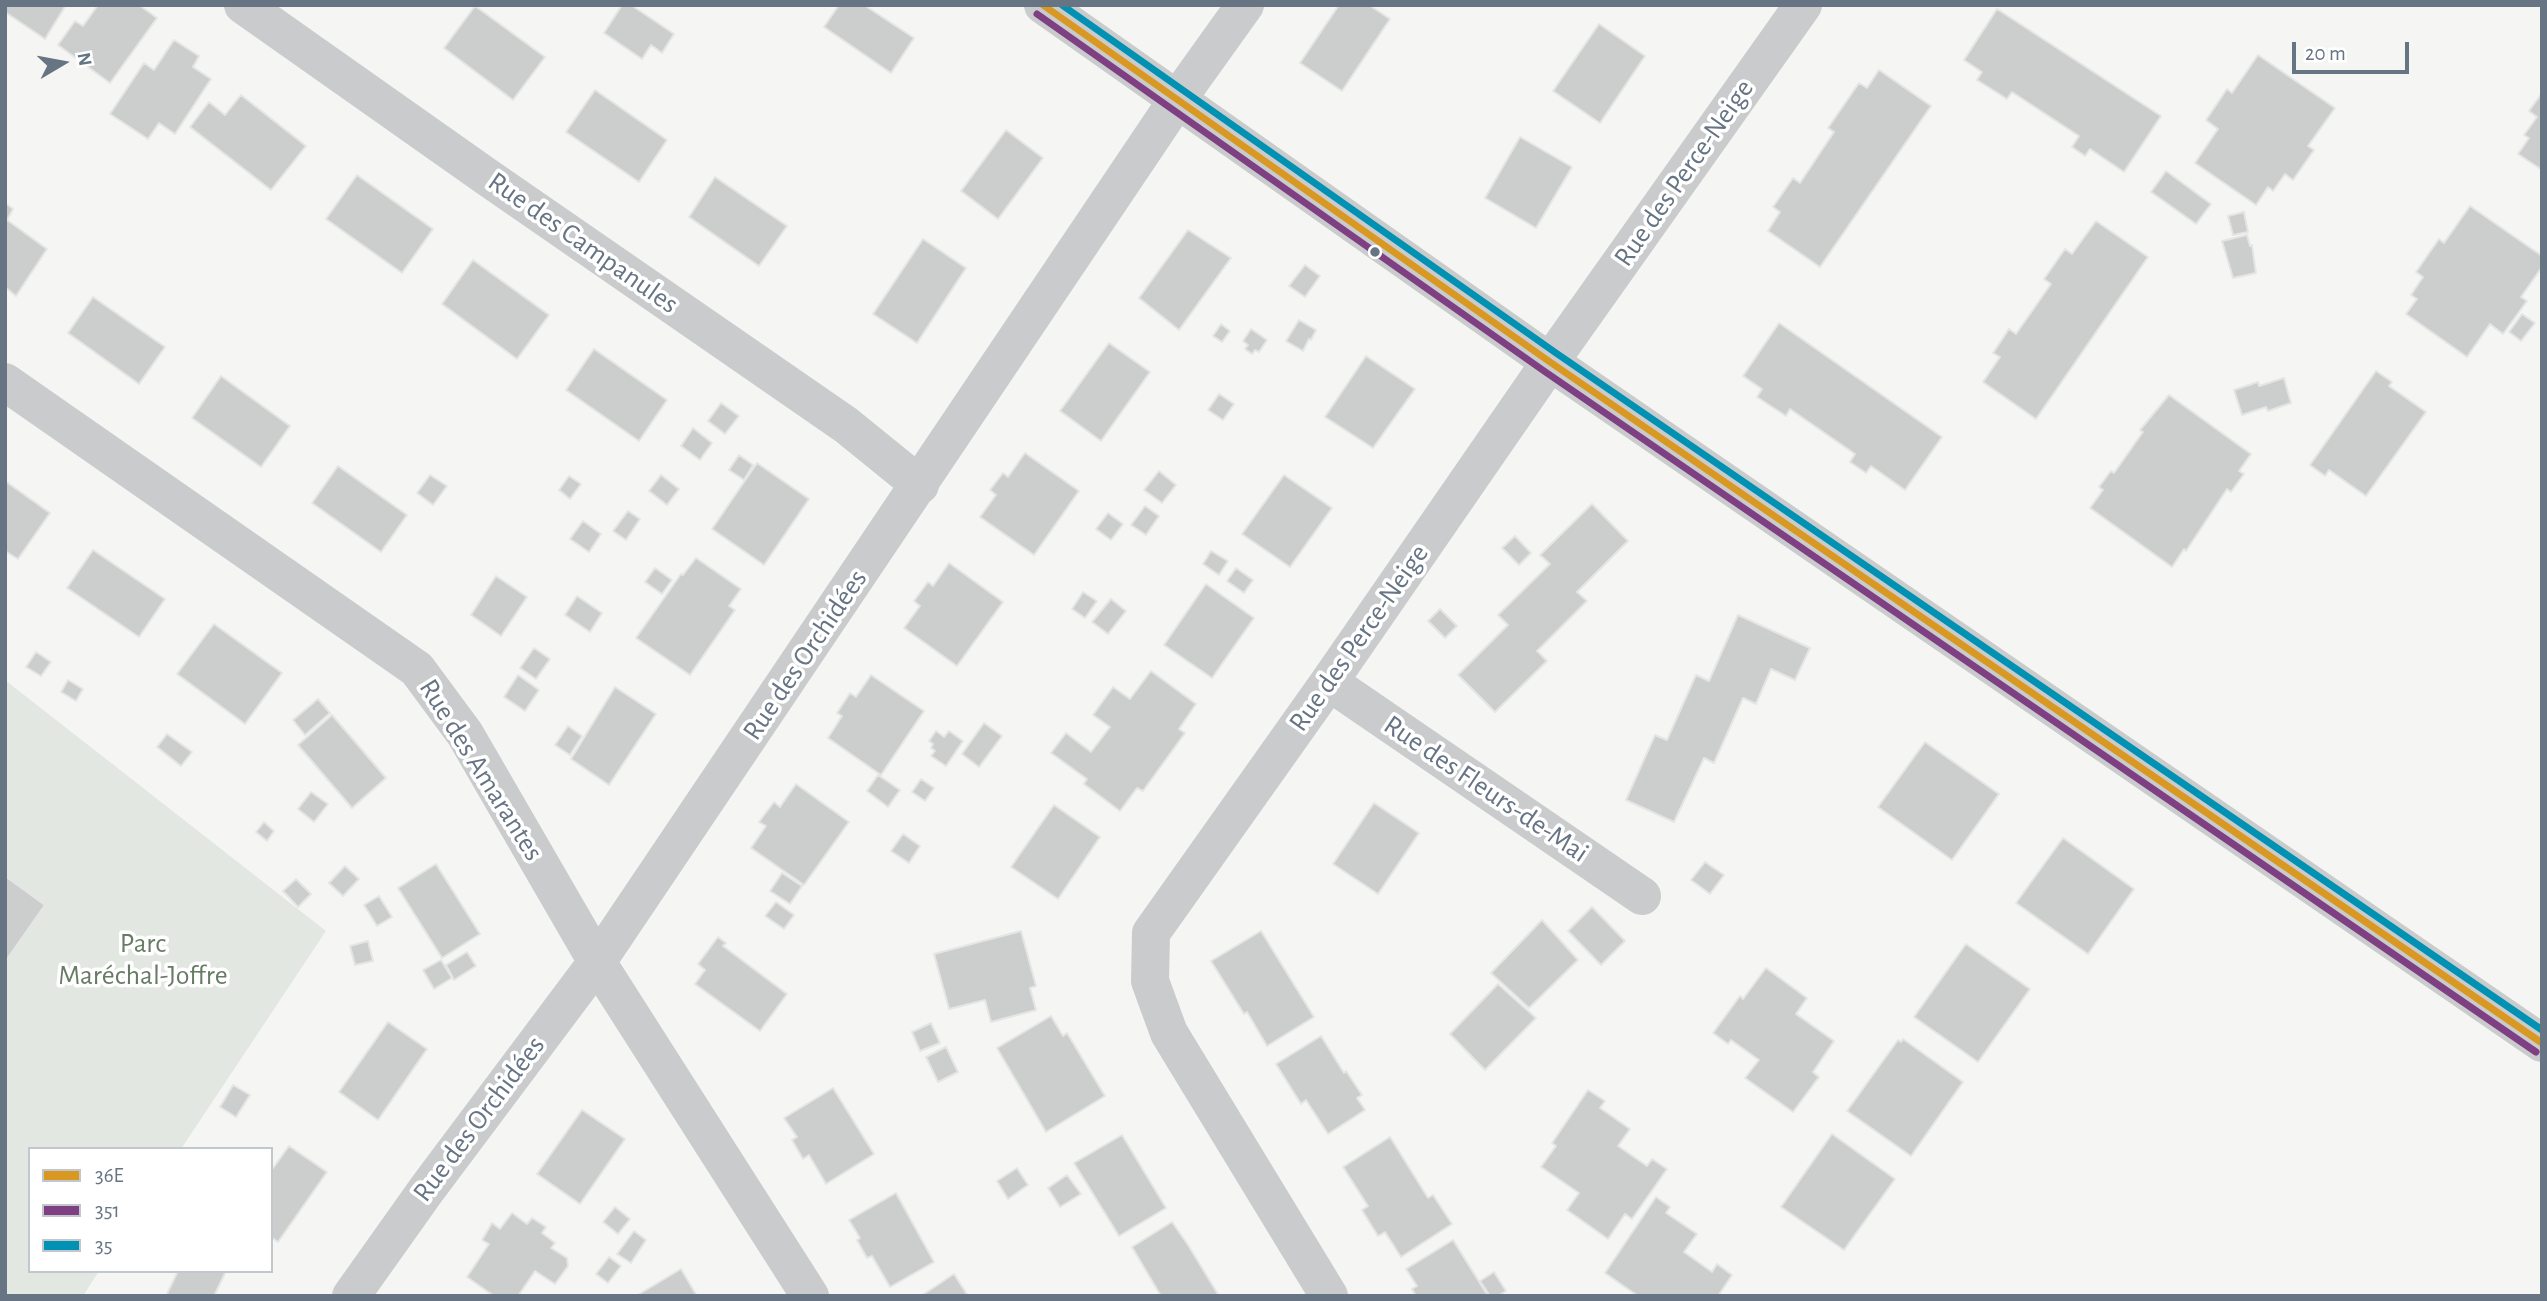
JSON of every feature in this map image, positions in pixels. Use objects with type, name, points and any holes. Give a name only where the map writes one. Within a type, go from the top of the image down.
[{"type":"street","name":"Rue des Campanules","points":[[243,5],[846,425],[920,485]]},
{"type":"street","points":[[1043,5],[1550,362],[2542,1043]]},
{"type":"street","name":"Rue des Orchidées","points":[[351,1296],[427,1189],[597,962],[1177,100],[1245,5]]},
{"type":"street","name":"Rue des Perce-Neige","points":[[1329,1296],[1169,1033],[1150,981],[1150,933],[1803,5]]},
{"type":"street","name":"Rue des Amarantes","points":[[5,382],[417,669],[464,734],[597,962],[810,1296]]},
{"type":"street","name":"Rue des Fleurs-de-Mai","points":[[1329,682],[1642,896]]},
{"type":"green space","name":"Parc Maréchal-Joffre","points":[[5,680],[326,931],[182,1147],[28,1147],[28,1273],[98,1273],[83,1296],[5,1296]]},
{"type":"building","points":[[6,5],[66,5],[45,39],[5,12]]},
{"type":"building","points":[[98,5],[139,5],[157,18],[110,83],[58,45],[75,21],[83,26]]},
{"type":"building","points":[[622,5],[631,5],[674,34],[662,53],[651,45],[642,59],[604,33]]},
{"type":"building","points":[[839,5],[864,5],[914,38],[891,73],[824,27]]},
{"type":"building","points":[[1339,5],[1369,5],[1390,19],[1342,91],[1300,63]]},
{"type":"building","points":[[475,6],[545,57],[513,100],[444,48]]},
{"type":"building","points":[[1997,9],[2161,116],[2124,172],[2090,149],[2085,156],[2072,147],[2079,136],[2012,92],[2007,99],[1977,80],[1982,72],[1964,60]]},
{"type":"building","points":[[1599,24],[1645,56],[1600,123],[1553,91]]},
{"type":"building","points":[[174,40],[199,56],[193,67],[211,79],[175,134],[159,123],[148,139],[110,114],[144,63],[154,70]]},
{"type":"building","points":[[2258,55],[2335,108],[2308,146],[2314,150],[2293,180],[2285,174],[2273,191],[2268,187],[2256,205],[2195,163],[2218,129],[2206,120],[2227,89],[2232,93]]},
{"type":"building","points":[[1879,70],[1931,106],[1820,267],[1768,231],[1780,212],[1773,207],[1793,178],[1800,183],[1834,132],[1828,128],[1859,83],[1867,88]]},
{"type":"building","points":[[595,90],[667,140],[639,182],[566,132]]},
{"type":"building","points":[[2542,93],[2542,170],[2518,154],[2529,138],[2524,135],[2537,117],[2529,111]]},
{"type":"building","points":[[241,95],[306,146],[271,190],[190,127],[209,102],[225,115]]},
{"type":"building","points":[[1006,130],[1043,158],[998,219],[961,191]]},
{"type":"building","points":[[1520,137],[1572,167],[1536,228],[1485,198]]},
{"type":"building","points":[[2166,171],[2211,204],[2196,224],[2151,192]]},
{"type":"building","points":[[357,175],[433,229],[402,273],[326,219]]},
{"type":"building","points":[[715,177],[787,226],[759,266],[689,217]]},
{"type":"building","points":[[5,203],[13,209],[7,220],[47,249],[16,296],[5,287]]},
{"type":"building","points":[[2470,206],[2542,256],[2542,267],[2521,297],[2527,301],[2503,334],[2490,324],[2467,357],[2406,314],[2417,299],[2411,295],[2423,277],[2416,272],[2439,239],[2444,243]]},
{"type":"building","points":[[2244,212],[2248,232],[2233,235],[2228,216]]},
{"type":"building","points":[[2096,221],[2148,257],[2036,419],[1983,382],[2000,357],[1993,353],[2009,329],[2016,334],[2051,284],[2044,279],[2065,249],[2072,254]]},
{"type":"building","points":[[1188,230],[1231,258],[1179,330],[1139,298]]},
{"type":"building","points":[[2247,235],[2250,246],[2252,245],[2256,273],[2233,278],[2222,241]]},
{"type":"building","points":[[923,239],[966,268],[917,343],[873,314]]},
{"type":"building","points":[[473,260],[549,315],[517,359],[442,304]]},
{"type":"building","points":[[1305,265],[1320,276],[1305,297],[1289,286]]},
{"type":"building","points":[[93,297],[165,347],[139,384],[68,333]]},
{"type":"building","points":[[2522,314],[2535,323],[2521,341],[2509,332]]},
{"type":"building","points":[[1299,320],[1316,330],[1303,351],[1286,341]]},
{"type":"building","points":[[1779,323],[1942,437],[1905,490],[1871,466],[1866,473],[1850,462],[1855,454],[1790,409],[1786,416],[1757,397],[1762,389],[1743,376]]},
{"type":"building","points":[[1221,324],[1230,331],[1222,342],[1213,336]]},
{"type":"building","points":[[1251,329],[1267,340],[1259,352],[1255,350],[1252,354],[1245,349],[1248,345],[1243,341]]},
{"type":"building","points":[[1109,343],[1150,372],[1101,441],[1060,411]]},
{"type":"building","points":[[594,349],[667,400],[639,441],[566,390]]},
{"type":"building","points":[[1366,356],[1415,389],[1373,448],[1325,417]]},
{"type":"building","points":[[2376,371],[2392,382],[2389,386],[2426,412],[2366,496],[2329,470],[2325,476],[2310,465]]},
{"type":"building","points":[[221,376],[290,426],[261,467],[192,418]]},
{"type":"building","points":[[2284,378],[2291,403],[2268,411],[2266,407],[2242,415],[2234,390],[2258,382],[2259,386]]},
{"type":"building","points":[[1219,394],[1234,404],[1223,420],[1208,410]]},
{"type":"building","points":[[2169,395],[2251,454],[2239,471],[2244,474],[2231,492],[2227,489],[2186,551],[2184,549],[2172,567],[2090,508],[2103,490],[2099,487],[2111,471],[2114,473],[2143,432],[2140,430]]},
{"type":"building","points":[[721,403],[739,416],[725,434],[708,421]]},
{"type":"building","points":[[693,428],[712,443],[700,460],[681,446]]},
{"type":"building","points":[[1025,453],[1079,491],[1034,555],[980,517],[996,495],[990,490],[1003,473],[1008,477]]},
{"type":"building","points":[[739,455],[753,465],[744,480],[729,470]]},
{"type":"building","points":[[757,463],[809,499],[764,565],[712,529]]},
{"type":"building","points":[[338,466],[407,515],[381,552],[312,503]]},
{"type":"building","points":[[1159,471],[1176,485],[1162,503],[1144,490]]},
{"type":"building","points":[[430,475],[447,486],[433,505],[417,493]]},
{"type":"building","points":[[661,475],[679,489],[667,505],[649,491]]},
{"type":"building","points":[[1284,475],[1332,508],[1290,567],[1242,534]]},
{"type":"building","points":[[569,476],[581,484],[570,499],[559,490]]},
{"type":"building","points":[[5,481],[50,513],[18,559],[5,551]]},
{"type":"building","points":[[1592,504],[1628,541],[1577,592],[1587,601],[1537,651],[1547,661],[1495,712],[1458,675],[1508,625],[1498,615],[1550,564],[1540,555]]},
{"type":"building","points":[[1145,506],[1159,516],[1146,535],[1131,525]]},
{"type":"building","points":[[628,511],[640,519],[626,540],[613,531]]},
{"type":"building","points":[[1108,513],[1123,524],[1111,540],[1096,529]]},
{"type":"building","points":[[583,521],[601,534],[589,552],[570,539]]},
{"type":"building","points":[[1515,536],[1531,553],[1519,565],[1502,548]]},
{"type":"building","points":[[93,550],[165,599],[139,637],[67,588]]},
{"type":"building","points":[[1211,551],[1228,561],[1219,575],[1203,564]]},
{"type":"building","points":[[696,558],[741,589],[729,606],[735,610],[690,675],[636,638],[681,574],[683,575]]},
{"type":"building","points":[[949,563],[1003,602],[957,666],[904,628],[920,606],[914,601],[928,582],[933,586]]},
{"type":"building","points":[[655,568],[672,580],[662,594],[645,582]]},
{"type":"building","points":[[1236,568],[1253,580],[1244,593],[1227,581]]},
{"type":"building","points":[[496,576],[527,597],[501,636],[471,615]]},
{"type":"building","points":[[1206,584],[1254,618],[1212,678],[1164,645]]},
{"type":"building","points":[[1083,592],[1097,601],[1085,618],[1072,609]]},
{"type":"building","points":[[577,596],[602,613],[590,632],[565,615]]},
{"type":"building","points":[[1111,599],[1126,611],[1108,634],[1092,622]]},
{"type":"building","points":[[1440,609],[1457,626],[1445,638],[1428,621]]},
{"type":"building","points":[[1738,615],[1810,648],[1795,680],[1771,669],[1756,704],[1743,698],[1714,763],[1704,758],[1674,822],[1626,800],[1655,735],[1667,740],[1696,675],[1709,681]]},
{"type":"building","points":[[214,624],[282,673],[245,724],[177,674]]},
{"type":"building","points":[[534,648],[550,659],[536,679],[520,668]]},
{"type":"building","points":[[36,652],[51,662],[41,676],[26,667]]},
{"type":"building","points":[[1151,671],[1196,704],[1179,729],[1185,733],[1143,791],[1137,788],[1120,811],[1084,784],[1087,779],[1051,753],[1066,733],[1091,752],[1110,727],[1093,715],[1113,687],[1130,699]]},
{"type":"building","points":[[518,675],[539,690],[525,711],[504,697]]},
{"type":"building","points":[[871,675],[924,711],[881,775],[828,738],[842,716],[837,713],[850,693],[856,697]]},
{"type":"building","points":[[68,680],[83,689],[76,701],[61,692]]},
{"type":"building","points":[[615,687],[656,714],[609,785],[571,759]]},
{"type":"building","points":[[318,699],[330,713],[305,735],[293,720]]},
{"type":"building","points":[[332,715],[386,778],[352,808],[298,745]]},
{"type":"building","points":[[984,723],[1002,736],[979,767],[962,754]]},
{"type":"building","points":[[568,726],[582,736],[570,755],[555,745]]},
{"type":"building","points":[[936,731],[944,737],[949,731],[963,741],[946,766],[931,756],[935,751],[929,741]]},
{"type":"building","points":[[167,734],[192,752],[181,766],[157,747]]},
{"type":"building","points":[[1925,742],[1999,794],[1952,860],[1878,807]]},
{"type":"building","points":[[878,775],[900,790],[888,807],[867,791]]},
{"type":"building","points":[[921,779],[934,788],[925,801],[912,792]]},
{"type":"building","points":[[796,784],[849,822],[804,885],[751,848],[766,826],[759,822],[774,802],[780,807]]},
{"type":"building","points":[[311,792],[328,804],[314,822],[298,809]]},
{"type":"building","points":[[1374,803],[1419,833],[1378,894],[1333,864]]},
{"type":"building","points":[[1054,805],[1100,837],[1058,899],[1011,867]]},
{"type":"building","points":[[264,822],[274,831],[267,841],[256,832]]},
{"type":"building","points":[[903,834],[920,846],[909,863],[891,851]]},
{"type":"building","points":[[2063,838],[2134,889],[2088,954],[2016,903]]},
{"type":"building","points":[[1705,862],[1724,875],[1710,894],[1691,880]]},
{"type":"building","points":[[436,864],[480,934],[442,958],[398,888]]},
{"type":"building","points":[[345,866],[359,879],[343,896],[329,883]]},
{"type":"building","points":[[782,873],[802,886],[790,904],[770,891]]},
{"type":"building","points":[[5,876],[45,905],[5,962]]},
{"type":"building","points":[[296,879],[311,894],[298,907],[283,891]]},
{"type":"building","points":[[379,896],[392,917],[377,926],[364,905]]},
{"type":"building","points":[[776,902],[794,915],[784,929],[765,916]]},
{"type":"building","points":[[1592,907],[1625,941],[1601,965],[1568,931]]},
{"type":"building","points":[[1542,920],[1578,960],[1529,1008],[1491,973]]},
{"type":"building","points":[[1021,931],[1036,986],[1030,988],[1036,1010],[991,1022],[985,1000],[949,1009],[934,954]]},
{"type":"building","points":[[1261,931],[1314,1017],[1267,1046],[1211,961]]},
{"type":"building","points":[[718,937],[726,943],[723,946],[787,994],[760,1031],[695,984],[705,970],[698,964]]},
{"type":"building","points":[[368,941],[373,961],[355,965],[350,946]]},
{"type":"building","points":[[1966,944],[2030,989],[1978,1062],[1914,1017]]},
{"type":"building","points":[[467,952],[476,966],[454,980],[446,965]]},
{"type":"building","points":[[441,960],[452,978],[434,989],[423,970]]},
{"type":"building","points":[[1766,968],[1807,998],[1796,1014],[1834,1041],[1813,1072],[1819,1077],[1793,1112],[1745,1078],[1759,1060],[1731,1040],[1728,1044],[1713,1033],[1740,996],[1743,999]]},
{"type":"building","points":[[1498,984],[1536,1018],[1485,1070],[1450,1034]]},
{"type":"building","points":[[1051,1016],[1063,1036],[1067,1033],[1105,1096],[1046,1132],[997,1048]]},
{"type":"building","points":[[388,1022],[427,1049],[378,1120],[339,1092]]},
{"type":"building","points":[[931,1023],[940,1043],[920,1051],[912,1032]]},
{"type":"building","points":[[1321,1036],[1344,1073],[1346,1071],[1362,1095],[1357,1098],[1365,1110],[1328,1134],[1306,1100],[1301,1104],[1276,1064]]},
{"type":"building","points":[[1903,1039],[1963,1082],[1911,1156],[1847,1111],[1898,1040],[1901,1042]]},
{"type":"building","points":[[946,1047],[958,1072],[938,1082],[926,1057]]},
{"type":"building","points":[[233,1085],[250,1095],[236,1117],[220,1107]]},
{"type":"building","points":[[833,1088],[874,1154],[826,1184],[809,1155],[803,1159],[792,1140],[797,1137],[784,1118]]},
{"type":"building","points":[[1588,1090],[1605,1101],[1600,1108],[1630,1129],[1618,1146],[1647,1166],[1652,1159],[1667,1169],[1632,1219],[1625,1214],[1608,1239],[1567,1210],[1579,1193],[1541,1167],[1556,1146],[1552,1143]]},
{"type":"building","points":[[582,1110],[625,1139],[580,1204],[537,1174]]},
{"type":"building","points":[[1832,1134],[1895,1179],[1844,1250],[1781,1207]]},
{"type":"building","points":[[1122,1135],[1166,1208],[1119,1236],[1074,1163]]},
{"type":"building","points":[[1390,1137],[1428,1198],[1433,1195],[1452,1224],[1401,1257],[1385,1232],[1378,1236],[1362,1210],[1368,1206],[1343,1167]]},
{"type":"building","points":[[289,1146],[327,1172],[278,1242],[273,1238],[273,1168]]},
{"type":"building","points":[[1017,1168],[1028,1185],[1008,1199],[997,1181]]},
{"type":"building","points":[[1067,1175],[1081,1194],[1060,1207],[1048,1188]]},
{"type":"building","points":[[896,1193],[934,1262],[890,1287],[872,1256],[867,1258],[857,1240],[860,1238],[849,1220]]},
{"type":"building","points":[[1656,1197],[1670,1207],[1666,1213],[1697,1234],[1684,1252],[1712,1272],[1717,1264],[1732,1275],[1718,1296],[1638,1296],[1605,1273]]},
{"type":"building","points":[[615,1207],[630,1219],[618,1234],[603,1222]]},
{"type":"building","points":[[512,1213],[527,1224],[532,1218],[546,1227],[542,1233],[555,1243],[551,1248],[567,1258],[568,1266],[555,1284],[535,1271],[518,1296],[494,1296],[467,1277],[489,1244],[482,1240],[492,1223],[500,1229]]},
{"type":"building","points":[[1172,1222],[1219,1296],[1161,1296],[1132,1247]]},
{"type":"building","points":[[634,1231],[646,1240],[631,1263],[617,1254]]},
{"type":"building","points":[[1453,1240],[1488,1296],[1416,1296],[1412,1289],[1417,1286],[1406,1269]]},
{"type":"building","points":[[609,1257],[621,1266],[608,1283],[596,1274]]},
{"type":"building","points":[[681,1269],[697,1296],[636,1296]]},
{"type":"building","points":[[1494,1272],[1506,1291],[1498,1296],[1490,1296],[1480,1281]]},
{"type":"building","points":[[177,1273],[225,1273],[214,1296],[166,1296]]},
{"type":"building","points":[[954,1274],[968,1296],[921,1296]]},
{"type":"transit line","name":"36E","points":[[1043,5],[1550,362],[2542,1043]]},
{"type":"transit line","name":"35","points":[[1062,5],[1556,353],[2542,1030]]},
{"type":"transit line","name":"351","points":[[1037,14],[1544,371],[2536,1052]]}]
